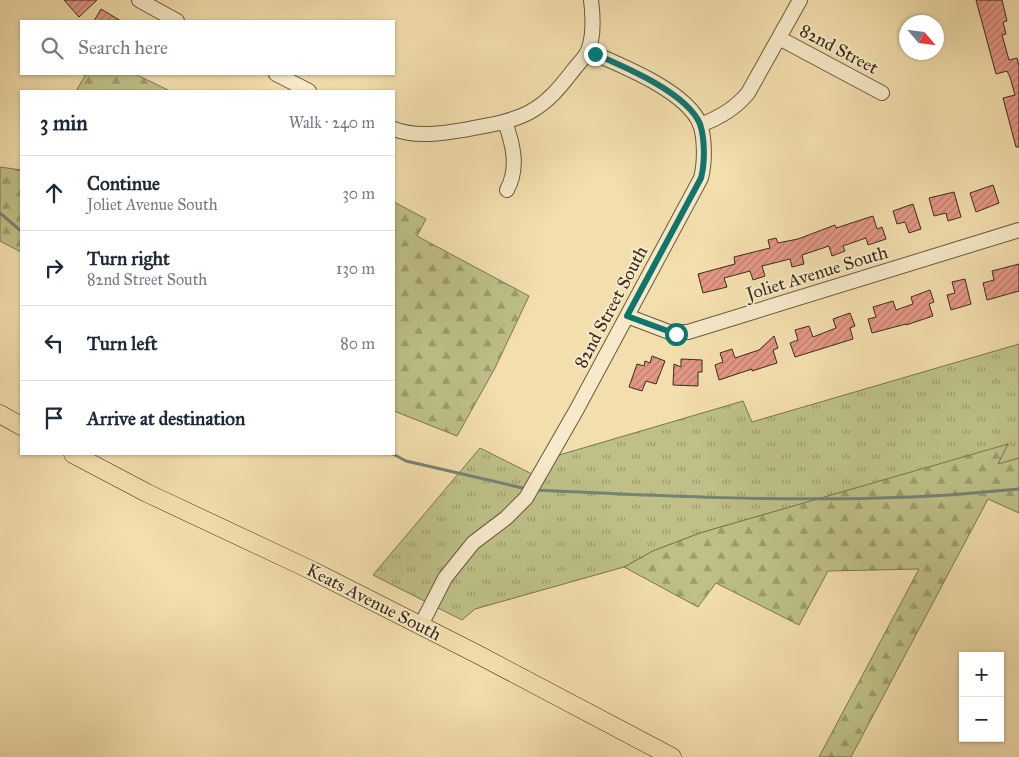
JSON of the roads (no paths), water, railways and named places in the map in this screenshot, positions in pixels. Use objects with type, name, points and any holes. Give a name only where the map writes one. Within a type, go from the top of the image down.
[{"type":"main road","points":[[0,414],[20,425]]},
{"type":"main road","name":"Keats Avenue South","points":[[75,455],[147,493],[314,571],[421,625],[672,757]]},
{"type":"street","points":[[139,0],[175,20]]},
{"type":"street","points":[[395,130],[434,134],[451,132],[504,122],[528,113],[546,101],[559,89],[587,52],[593,23],[591,0]]},
{"type":"street","points":[[587,52],[641,74],[688,106],[700,124],[714,120],[740,103],[748,93],[800,0]]},
{"type":"street","name":"82nd Street","points":[[779,38],[882,93]]},
{"type":"street","points":[[278,75],[307,90]]},
{"type":"street","points":[[504,122],[511,140],[513,154],[511,182],[507,190]]},
{"type":"street","name":"82nd Street South","points":[[421,625],[445,578],[473,543],[506,518],[526,498],[577,409],[701,178],[704,167],[700,124]]},
{"type":"street","name":"Joliet Avenue South","points":[[627,316],[669,332],[688,332],[1019,230]]},
{"type":"waterway","points":[[0,213],[20,230]]},
{"type":"waterway","points":[[395,455],[406,461],[527,489]]},
{"type":"waterway","points":[[535,490],[769,499],[816,499],[924,496],[1019,489]]}]
